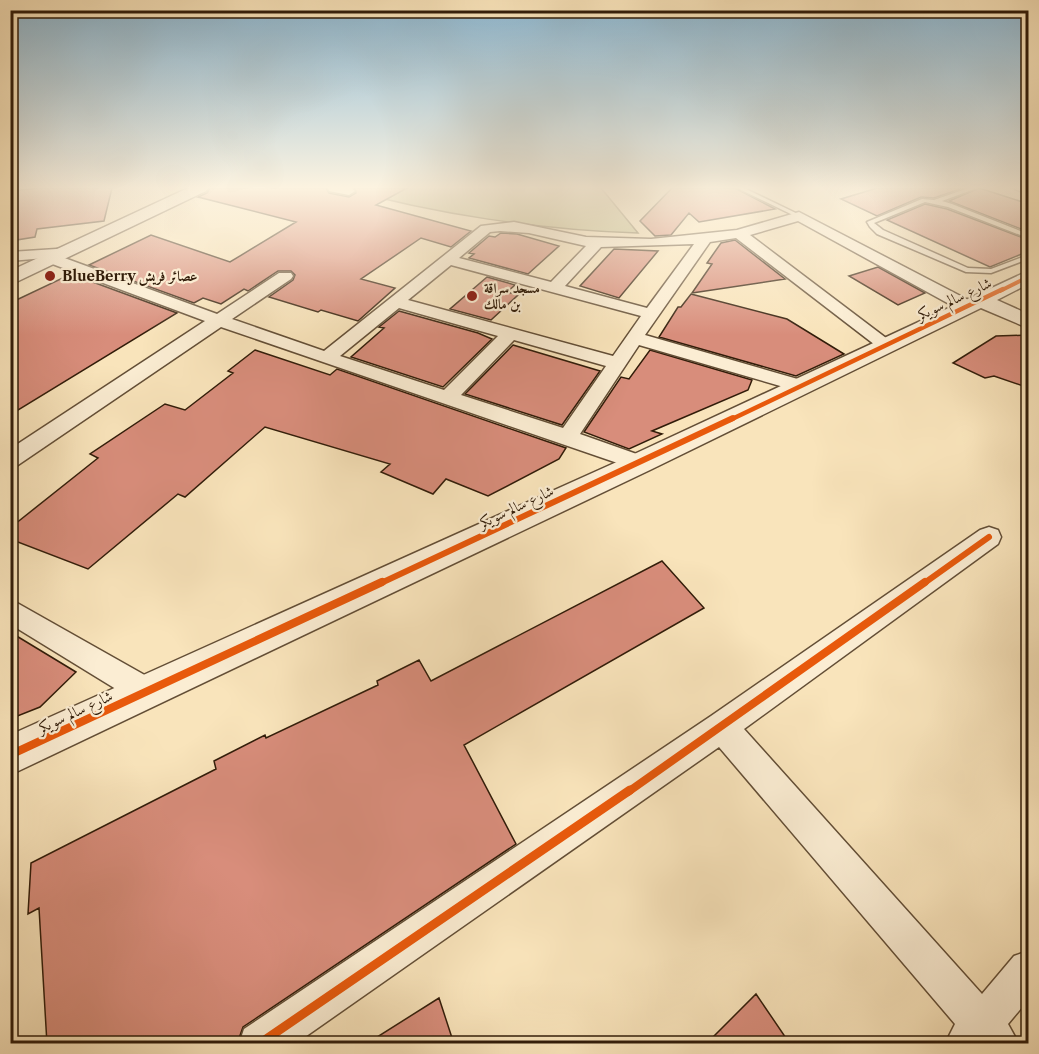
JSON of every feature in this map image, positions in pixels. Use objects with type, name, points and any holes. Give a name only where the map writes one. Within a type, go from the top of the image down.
[{"type":"street","points":[[10,279],[97,237]]},
{"type":"street","points":[[327,358],[476,237]]},
{"type":"street","points":[[566,237],[597,243],[639,243],[713,237]]},
{"type":"street","points":[[743,237],[885,344]]},
{"type":"street","points":[[842,237],[975,303],[1029,322]]},
{"type":"street","points":[[568,436],[706,238]]},
{"type":"street","points":[[555,288],[597,243]]},
{"type":"street","points":[[10,257],[70,250]]},
{"type":"street","points":[[52,259],[218,321],[568,436],[640,463]]},
{"type":"street","points":[[449,260],[651,314]]},
{"type":"street","points":[[10,460],[285,276]]},
{"type":"street","name":"شارع سالم سويكر","points":[[10,754],[640,463],[1029,277]]},
{"type":"street","points":[[396,303],[618,363]]},
{"type":"street","points":[[447,398],[510,334]]},
{"type":"street","points":[[636,338],[801,386]]},
{"type":"street","points":[[259,1044],[722,727],[989,537]]},
{"type":"street","points":[[10,610],[147,692]]},
{"type":"street","points":[[722,727],[982,1037],[1029,970]]},
{"type":"lane","points":[[892,237],[966,270],[981,273],[993,272],[1029,256]]},
{"type":"building","points":[[10,237],[34,237],[10,241]]},
{"type":"building","points":[[146,237],[157,237],[230,262],[271,237],[463,237],[451,247],[421,238],[361,279],[395,288],[358,321],[269,297],[293,280],[295,275],[291,271],[278,271],[248,291],[244,289],[221,304],[203,298],[194,303],[89,265]]},
{"type":"building","points":[[488,237],[528,237],[559,246],[528,274],[469,258],[474,254],[469,253]]},
{"type":"building","points":[[925,237],[1022,237],[1029,240],[1029,251],[990,267]]},
{"type":"building","points":[[735,240],[785,279],[692,293],[712,264],[707,263],[721,243]]},
{"type":"building","points":[[614,249],[658,251],[619,298],[580,286]]},
{"type":"building","points":[[878,267],[925,293],[898,305],[849,276]]},
{"type":"building","points":[[71,274],[177,313],[10,415],[10,303]]},
{"type":"building","points":[[487,277],[515,285],[507,292],[518,295],[491,320],[450,309]]},
{"type":"building","points":[[691,294],[787,319],[844,354],[796,376],[659,337],[678,307],[681,307]]},
{"type":"building","points":[[399,311],[492,339],[443,387],[351,357],[384,328],[379,327]]},
{"type":"building","points":[[1029,335],[1029,388],[994,376],[985,378],[953,363],[996,336]]},
{"type":"building","points":[[513,345],[600,371],[562,425],[465,394]]},
{"type":"building","points":[[255,350],[330,375],[337,369],[566,448],[559,459],[488,496],[446,479],[433,494],[381,472],[390,464],[265,427],[185,497],[178,494],[88,569],[10,539],[10,528],[98,458],[90,454],[165,404],[185,410],[233,373],[228,371]]},
{"type":"building","points":[[650,350],[752,380],[748,390],[652,431],[662,434],[629,449],[584,432],[621,377],[629,379]]},
{"type":"building","points":[[662,561],[704,608],[464,745],[516,844],[243,1027],[237,1044],[47,1044],[39,908],[28,914],[31,863],[216,769],[214,761],[265,735],[266,738],[378,685],[377,681],[419,660],[431,681]]},
{"type":"building","points":[[10,632],[76,672],[40,707],[10,719]]},
{"type":"building","points":[[756,994],[790,1044],[706,1044]]},
{"type":"building","points":[[439,998],[454,1044],[366,1044]]},
{"type":"cycle path","points":[[10,755],[640,463],[1028,277]]},
{"type":"cycle path","points":[[259,1044],[722,727],[989,537]]},
{"type":"place","name":"BlueBerry عصائر فريش","points":[[50,276]]},
{"type":"place","name":"مسجد سراقة بن مالك","points":[[472,296]]}]
